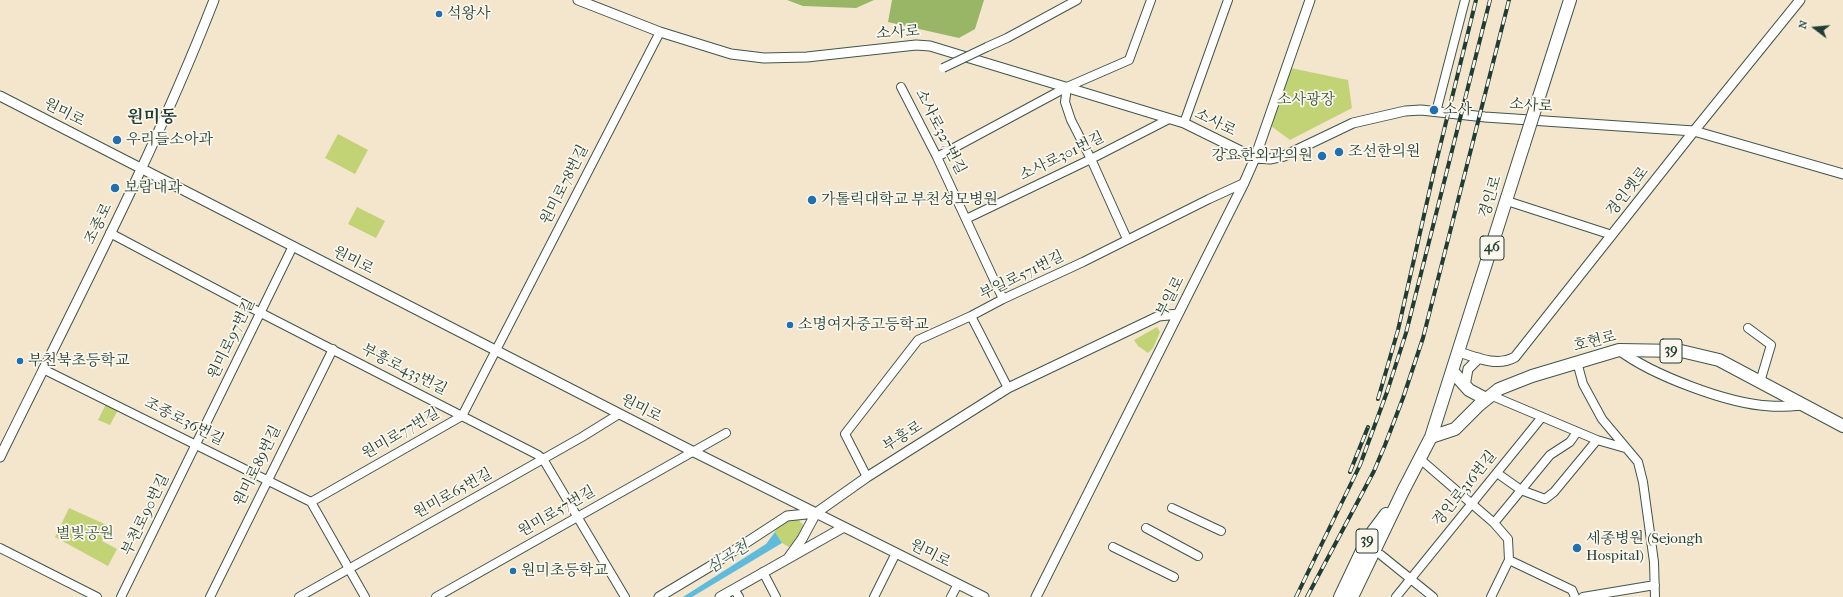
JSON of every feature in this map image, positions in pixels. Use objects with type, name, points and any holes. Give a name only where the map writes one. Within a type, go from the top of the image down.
[{"type":"main road","name":"경인로","points":[[1352,597],[1403,491],[1431,438],[1570,0]]},
{"type":"main road","name":"호현로","points":[[1431,438],[1455,429],[1488,397],[1499,389],[1532,376],[1619,350],[1681,351],[1719,360],[1843,426]]},
{"type":"main road","points":[[1453,372],[1465,386],[1477,395],[1488,397]]},
{"type":"main road","name":"경인로","points":[[1340,597],[1368,538],[1403,491]]},
{"type":"main road","name":"경인로","points":[[1362,597],[1396,523],[1403,491]]},
{"type":"street","name":"조종로","points":[[0,457],[3,446],[43,369],[142,168],[201,34],[214,0]]},
{"type":"street","name":"소사로","points":[[578,0],[660,32],[731,54],[764,58],[807,57],[916,45],[930,46],[1184,123],[1255,158],[1270,159],[1284,156],[1353,123],[1386,114],[1405,111],[1694,131],[1843,174]]},
{"type":"street","points":[[943,68],[1008,38],[1077,0]]},
{"type":"street","points":[[937,156],[1067,87],[1129,60],[1150,0]]},
{"type":"street","points":[[1184,123],[1228,0]]},
{"type":"street","name":"부일로","points":[[1036,597],[1244,183],[1255,158],[1310,0]]},
{"type":"street","points":[[1436,112],[1465,0]]},
{"type":"street","name":"경인옛로","points":[[1459,352],[1479,358],[1500,361],[1509,361],[1515,357],[1800,0]]},
{"type":"street","name":"원미로78번길","points":[[496,350],[660,32]]},
{"type":"street","name":"소사로327번길","points":[[901,87],[937,156],[1003,299]]},
{"type":"street","points":[[1067,87],[1065,102],[1071,120],[1091,159],[1127,239]]},
{"type":"street","name":"원미로","points":[[0,96],[619,414],[984,597]]},
{"type":"street","name":"소사로301번길","points":[[966,219],[1091,159],[1169,119]]},
{"type":"street","name":"부일로571번길","points":[[867,476],[845,434],[918,340],[971,316],[1003,299],[1083,262],[1127,239],[1244,183]]},
{"type":"street","points":[[1507,201],[1612,235]]},
{"type":"street","name":"부흥로433번길","points":[[110,233],[543,459]]},
{"type":"street","name":"원미로97번길","points":[[196,444],[293,246]]},
{"type":"street","name":"부흥로","points":[[789,557],[802,539],[816,513],[867,476],[1008,388],[1159,316],[1178,314]]},
{"type":"street","points":[[971,316],[1008,388]]},
{"type":"street","points":[[1748,328],[1771,345],[1760,382]]},
{"type":"street","name":"원미로89번길","points":[[210,597],[267,479],[333,349]]},
{"type":"street","name":"원미로77번길","points":[[311,502],[462,416],[496,350]]},
{"type":"street","points":[[1619,350],[1627,356],[1674,379],[1717,396],[1769,406],[1804,405]]},
{"type":"street","points":[[1465,386],[1468,369],[1479,358]]},
{"type":"street","points":[[1577,362],[1583,384],[1591,401],[1602,419],[1638,462],[1643,482],[1654,562],[1655,597]]},
{"type":"street","name":"조종로36번길","points":[[43,369],[311,502]]},
{"type":"street","points":[[1488,397],[1542,417],[1597,440],[1625,448]]},
{"type":"street","name":"원미로65번길","points":[[299,597],[582,437],[619,414]]},
{"type":"street","name":"경인로316번길","points":[[1411,579],[1542,417]]},
{"type":"street","points":[[1494,523],[1550,455],[1570,442],[1577,432]]},
{"type":"street","points":[[692,451],[726,433]]},
{"type":"street","points":[[1497,473],[1521,490],[1545,498],[1554,492],[1597,440]]},
{"type":"street","name":"부천로90번길","points":[[121,597],[196,444]]},
{"type":"street","name":"원미로57번길","points":[[436,597],[692,451]]},
{"type":"street","points":[[543,459],[625,597]]},
{"type":"street","points":[[1420,459],[1494,523],[1508,539],[1509,560],[1491,597]]},
{"type":"street","points":[[311,502],[365,597]]},
{"type":"street","points":[[1172,508],[1221,531]]},
{"type":"street","points":[[1348,597],[1388,511]]},
{"type":"street","points":[[659,597],[709,567],[787,516],[816,513]]},
{"type":"street","name":"부흥로","points":[[720,597],[737,593],[763,572],[844,527]]},
{"type":"street","points":[[1146,528],[1198,556]]},
{"type":"street","points":[[1113,547],[1174,577]]},
{"type":"street","points":[[0,548],[97,597]]},
{"type":"street","points":[[874,597],[896,553]]},
{"type":"street","points":[[1381,555],[1433,597]]},
{"type":"street","points":[[1509,560],[1572,590],[1575,597]]},
{"type":"street","points":[[763,572],[776,597]]},
{"type":"street","points":[[1396,597],[1411,579]]},
{"type":"street","points":[[951,597],[958,584]]},
{"type":"street","points":[[1583,597],[1599,596],[1655,585]]},
{"type":"green space","points":[[787,0],[874,0],[856,8],[803,6]]},
{"type":"green space","points":[[892,0],[984,0],[975,29],[959,38],[888,22]]},
{"type":"green space","name":"소사광장","points":[[1286,67],[1348,80],[1352,108],[1290,140],[1267,123]]},
{"type":"green space","points":[[338,134],[368,150],[355,174],[325,158]]},
{"type":"green space","points":[[357,207],[385,221],[376,238],[348,224]]},
{"type":"green space","points":[[1157,327],[1160,332],[1153,348],[1148,353],[1138,346],[1134,340]]},
{"type":"green space","points":[[108,400],[120,406],[110,425],[98,420]]},
{"type":"green space","name":"별빛공원","points":[[69,508],[109,526],[102,541],[117,549],[108,566],[55,537]]},
{"type":"green space","points":[[798,519],[804,526],[801,537],[789,547],[782,543],[775,532],[776,528],[790,520]]},
{"type":"water","points":[[775,532],[782,543],[692,597],[683,597],[766,544]]},
{"type":"railway","points":[[1378,399],[1398,330],[1434,171],[1476,0]]},
{"type":"railway","points":[[1296,597],[1360,465],[1387,392],[1406,333],[1490,0]]},
{"type":"railway","points":[[1307,597],[1374,471],[1403,398],[1423,338],[1509,0]]},
{"type":"railway","points":[[1350,472],[1368,427]]},
{"type":"place","name":"석왕사","points":[[439,14]]},
{"type":"place","name":"소사","points":[[1434,110]]},
{"type":"place","name":"우리들소아과","points":[[117,140]]},
{"type":"place","name":"조선한의원","points":[[1339,152]]},
{"type":"place","name":"강요한외과의원","points":[[1322,156]]},
{"type":"place","name":"보람내과","points":[[115,188]]},
{"type":"place","name":"가톨릭대학교 부천성모병원","points":[[812,200]]},
{"type":"place","name":"소명여자중고등학교","points":[[790,325]]},
{"type":"place","name":"부천북초등학교","points":[[20,361]]},
{"type":"place","name":"세종병원 (Sejongh Hospital)","points":[[1577,548]]},
{"type":"place","name":"원미초등학교","points":[[513,571]]},
{"type":"district","name":"원미동","points":[[152,118]]},
{"type":"water label","name":"심곡천","points":[[728,558]]}]
